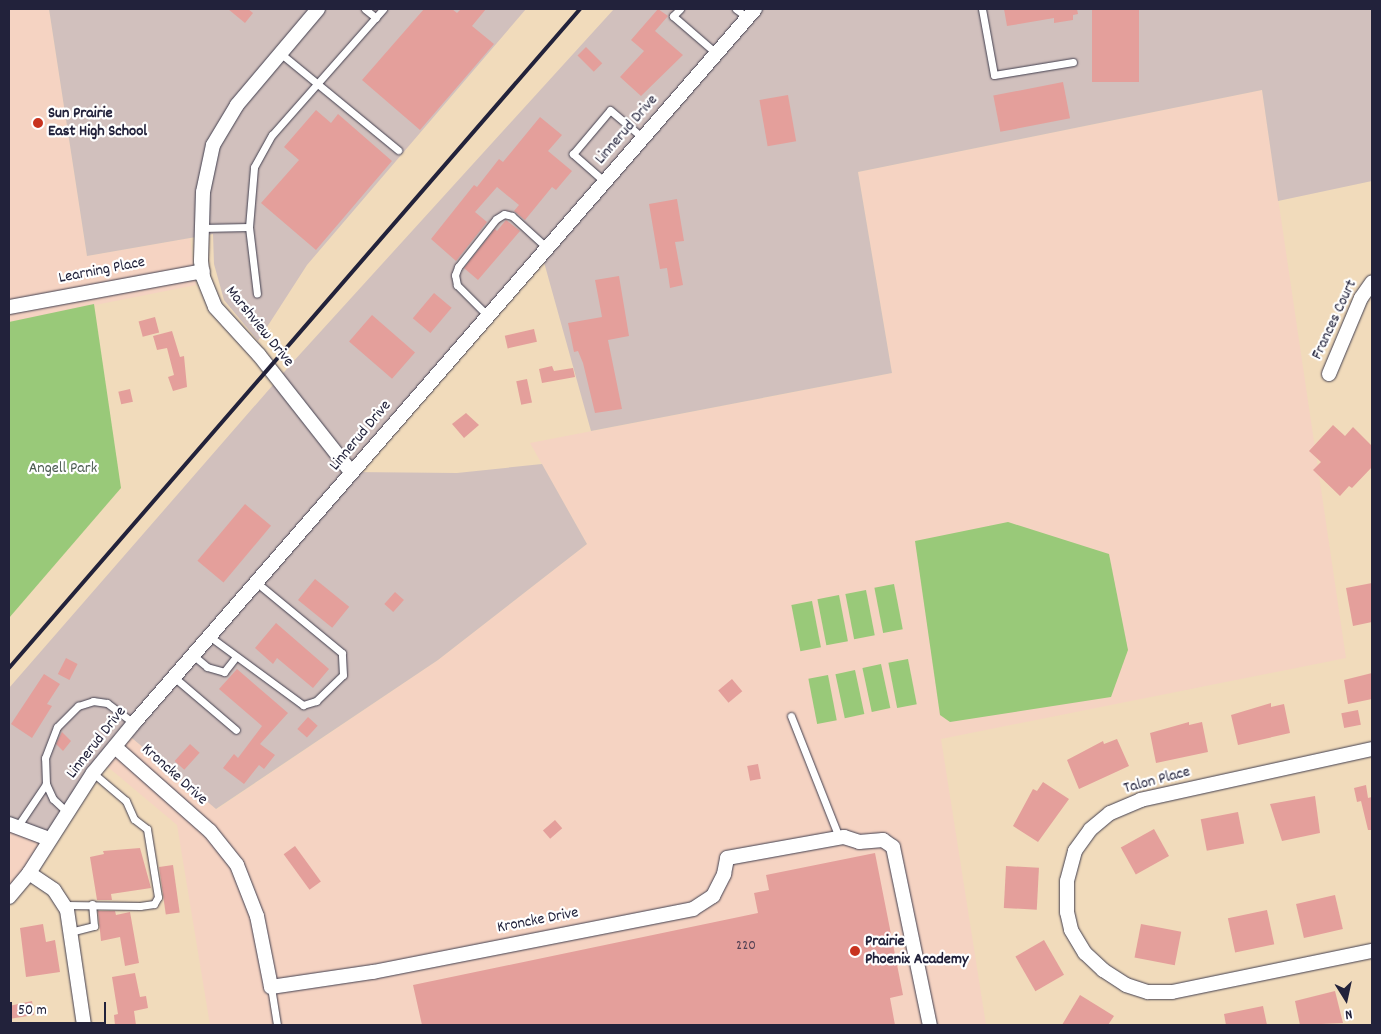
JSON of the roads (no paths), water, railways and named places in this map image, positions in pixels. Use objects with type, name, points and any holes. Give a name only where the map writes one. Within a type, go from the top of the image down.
[{"type":"street","name":"Marshview Drive","points":[[318,9],[237,104],[213,145],[203,192],[201,228],[203,271],[215,307],[259,355],[351,472]]},
{"type":"street","name":"Linnerud Drive","points":[[9,898],[28,873],[93,773],[134,723],[194,656],[209,636],[258,583],[351,472],[489,317],[752,13]]},
{"type":"street","name":"Learning Place","points":[[9,307],[113,285],[203,271]]},
{"type":"street","name":"Frances Court","points":[[1329,374],[1361,298],[1372,282]]},
{"type":"street","name":"Kroncke Drive","points":[[115,747],[210,831],[237,865],[257,916],[271,987],[373,972],[693,909],[712,896],[724,874],[727,858],[839,838],[859,842],[883,840],[893,846],[930,1025]]},
{"type":"street","name":"Talon Place","points":[[1372,749],[1140,800],[1110,813],[1090,830],[1075,851],[1067,882],[1067,912],[1071,930],[1085,953],[1103,970],[1126,985],[1148,992],[1172,992],[1372,951]]},
{"type":"street","points":[[13,826],[49,839]]},
{"type":"street","points":[[28,873],[54,890],[65,905],[84,1025]]},
{"type":"lane","points":[[365,9],[376,18]]},
{"type":"lane","points":[[257,294],[249,227],[254,167],[272,135],[383,9]]},
{"type":"lane","points":[[680,9],[673,16],[717,54]]},
{"type":"lane","points":[[736,9],[752,13]]},
{"type":"lane","points":[[982,9],[994,75],[1073,62]]},
{"type":"lane","points":[[280,53],[316,86],[398,150]]},
{"type":"lane","points":[[605,182],[573,154],[610,110],[644,138]]},
{"type":"lane","points":[[489,317],[457,285],[455,275],[458,267],[485,233],[504,214],[512,216],[547,248]]},
{"type":"lane","points":[[201,228],[249,227]]},
{"type":"lane","points":[[209,636],[235,658],[303,705],[316,701],[343,675],[342,653],[258,583]]},
{"type":"lane","points":[[194,656],[208,667],[224,672],[235,658]]},
{"type":"lane","points":[[175,678],[236,730]]},
{"type":"lane","points":[[67,812],[53,800],[46,784],[45,758],[54,735],[78,706],[93,700],[107,703],[134,723]]},
{"type":"lane","points":[[790,716],[839,838]]},
{"type":"lane","points":[[65,905],[140,906],[154,904],[158,897],[148,829],[134,819],[126,801],[93,773]]},
{"type":"lane","points":[[13,826],[46,784]]},
{"type":"lane","points":[[70,932],[94,926],[92,904]]},
{"type":"lane","points":[[271,987],[277,1025]]},
{"type":"railway","points":[[9,668],[580,9]]},
{"type":"place","name":"Sun Prairie East High School","points":[[38,123]]},
{"type":"place","name":"Prairie Phoenix Academy","points":[[855,951]]},
{"type":"park label","name":"Angell Park","points":[[63,469]]}]
